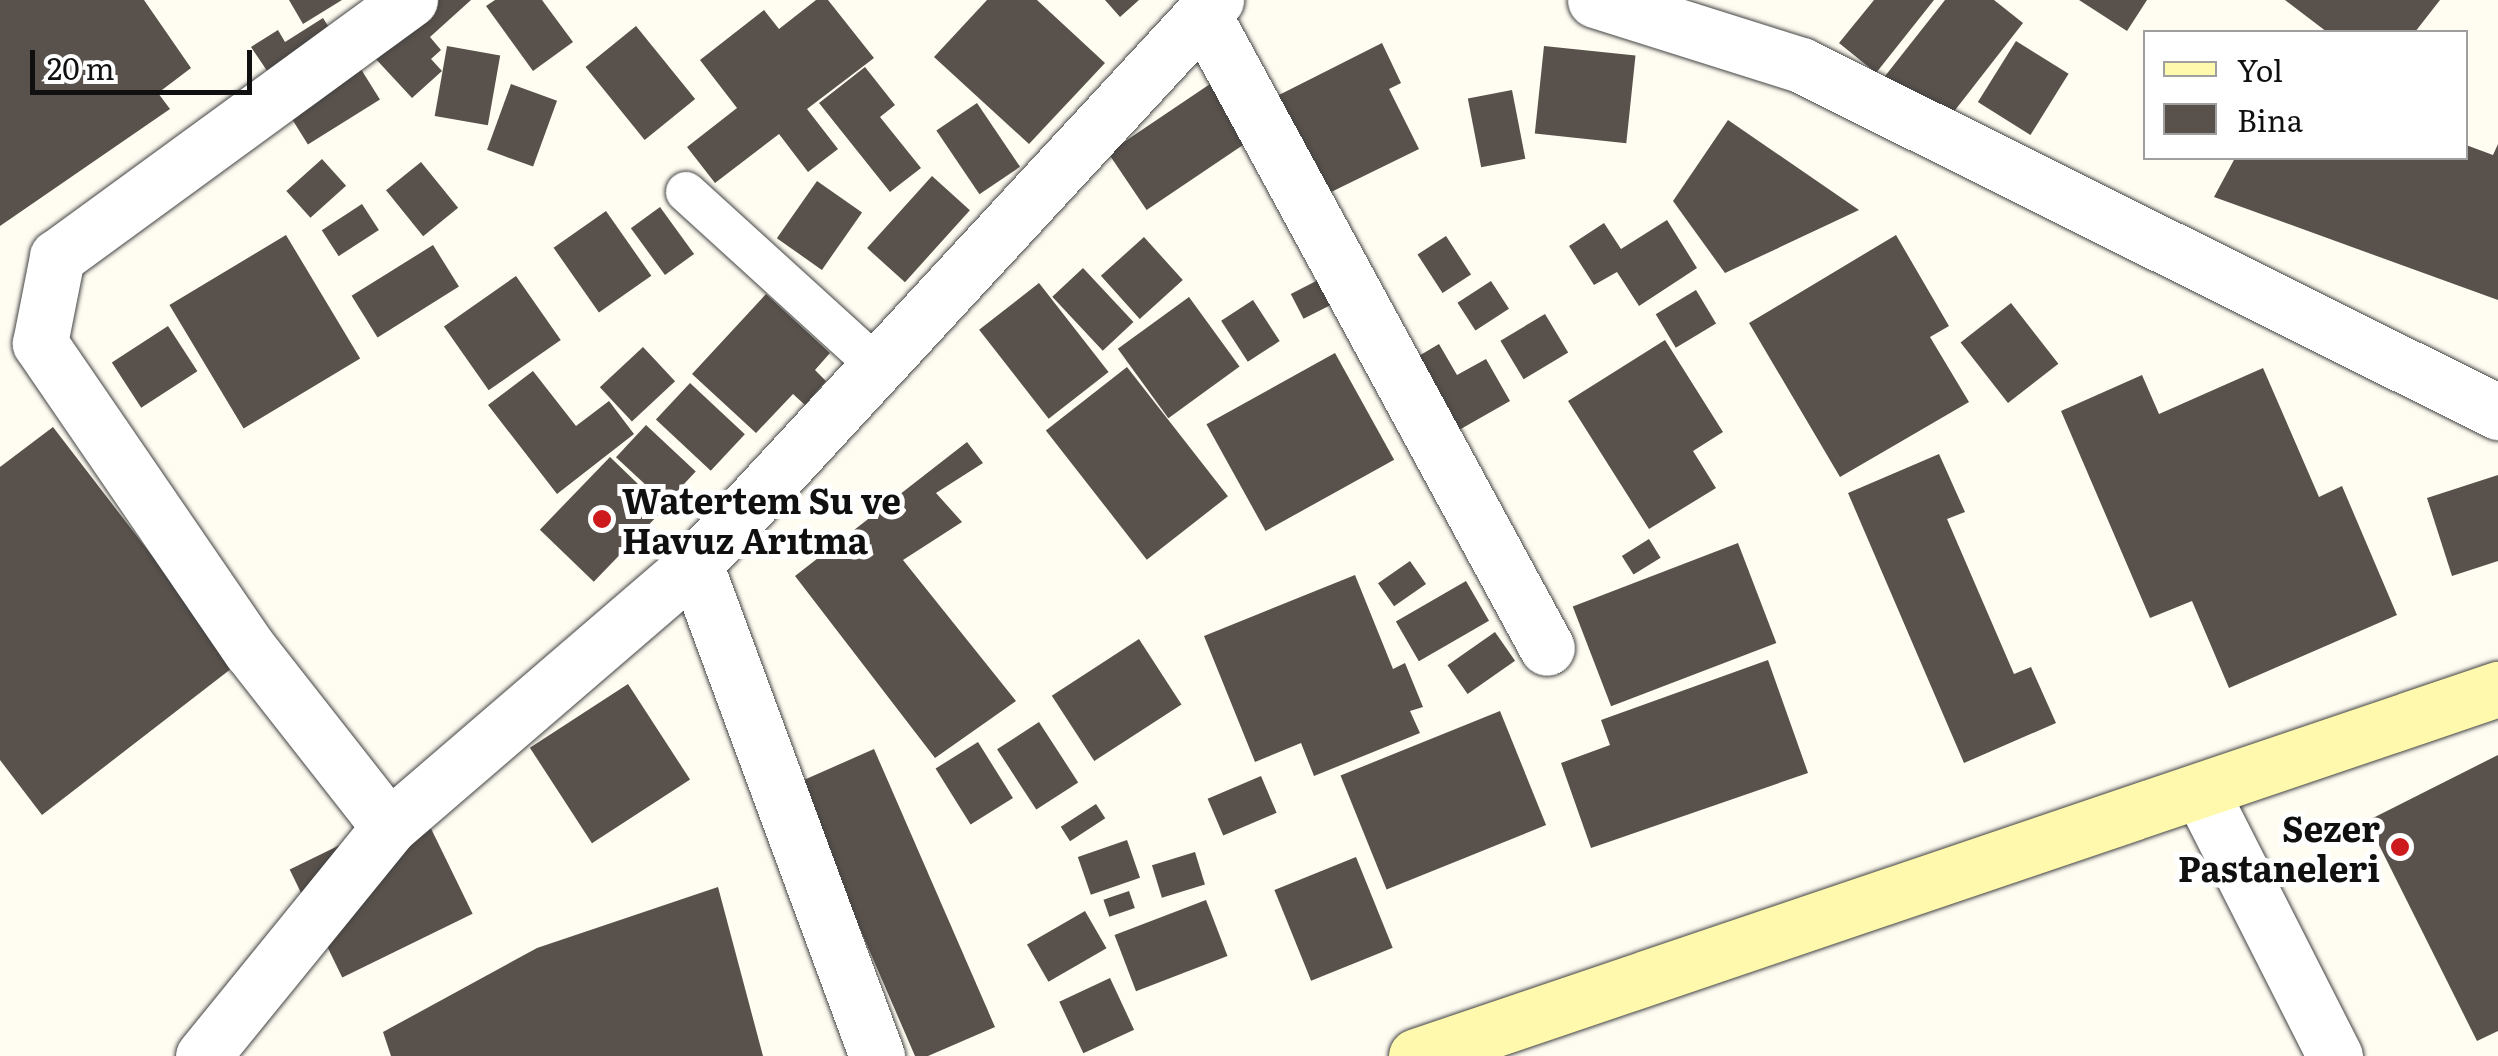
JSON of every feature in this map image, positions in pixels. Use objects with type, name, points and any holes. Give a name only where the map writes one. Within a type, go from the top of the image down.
[{"type":"main road","points":[[1416,1056],[2202,794],[2498,688]]},
{"type":"street","points":[[389,828],[250,650],[40,343],[56,257],[410,0]]},
{"type":"street","points":[[1595,0],[1802,65],[2498,412]]},
{"type":"street","points":[[203,1056],[389,828],[694,564],[1210,7],[1547,648]]},
{"type":"street","points":[[694,564],[876,1056]]},
{"type":"street","points":[[2202,794],[2335,1056]]},
{"type":"lane","points":[[686,192],[878,366]]},
{"type":"building","points":[[0,0],[144,0],[191,68],[158,93],[170,109],[0,226]]},
{"type":"building","points":[[289,0],[342,0],[303,24]]},
{"type":"building","points":[[438,0],[471,0],[430,37],[441,50],[431,59],[442,71],[412,98],[374,57]]},
{"type":"building","points":[[495,0],[542,0],[573,42],[533,71],[486,6]]},
{"type":"building","points":[[816,0],[828,0],[874,58],[807,109],[838,149],[808,172],[779,134],[715,183],[687,147],[737,108],[700,60],[764,10],[779,29]]},
{"type":"building","points":[[987,0],[1037,0],[1105,63],[1029,144],[934,57]]},
{"type":"building","points":[[1105,0],[1139,0],[1120,17]]},
{"type":"building","points":[[1874,0],[1934,0],[1876,73],[1839,43]]},
{"type":"building","points":[[1945,0],[1994,0],[2023,23],[1938,132],[1878,85]]},
{"type":"building","points":[[2079,0],[2147,0],[2127,31]]},
{"type":"building","points":[[2285,0],[2440,0],[2417,30],[2324,30]]},
{"type":"building","points":[[323,18],[339,43],[276,84],[251,47],[278,30],[285,42]]},
{"type":"building","points":[[636,26],[695,99],[645,140],[585,67]]},
{"type":"building","points":[[2016,41],[2069,74],[2030,135],[1978,102]]},
{"type":"building","points":[[1382,43],[1401,83],[1389,89],[1419,149],[1323,196],[1275,97]]},
{"type":"building","points":[[447,46],[500,55],[488,125],[435,116]]},
{"type":"building","points":[[1544,46],[1635,56],[1626,143],[1535,134]]},
{"type":"building","points":[[354,58],[380,100],[308,145],[282,103]]},
{"type":"building","points":[[865,67],[895,105],[880,117],[921,168],[890,192],[819,103]]},
{"type":"building","points":[[511,84],[557,101],[533,167],[487,150]]},
{"type":"building","points":[[1210,84],[1249,141],[1147,210],[1108,153]]},
{"type":"building","points":[[1512,90],[1525,159],[1481,167],[1468,99]]},
{"type":"building","points":[[977,103],[1020,167],[979,194],[936,130]]},
{"type":"building","points":[[1728,120],[1859,210],[1725,273],[1673,201]]},
{"type":"building","points":[[2498,144],[2498,300],[2214,197],[2234,160],[2468,160],[2468,146],[2493,155]]},
{"type":"building","points":[[322,159],[346,186],[310,218],[286,191]]},
{"type":"building","points":[[421,162],[458,208],[423,236],[386,190]]},
{"type":"building","points":[[932,176],[970,210],[905,282],[867,248]]},
{"type":"building","points":[[817,181],[862,213],[822,270],[777,238]]},
{"type":"building","points":[[362,204],[379,230],[339,256],[322,230]]},
{"type":"building","points":[[660,207],[694,254],[665,275],[631,228]]},
{"type":"building","points":[[606,211],[651,276],[599,312],[554,248]]},
{"type":"building","points":[[1667,220],[1697,268],[1639,306],[1617,272],[1594,285],[1569,246],[1604,223],[1621,249]]},
{"type":"building","points":[[286,235],[360,358],[244,428],[169,305]]},
{"type":"building","points":[[1896,235],[1949,326],[1930,337],[1969,402],[1840,477],[1749,323]]},
{"type":"building","points":[[1446,236],[1471,275],[1443,293],[1417,255]]},
{"type":"building","points":[[1144,237],[1183,280],[1140,319],[1101,276]]},
{"type":"building","points":[[433,245],[459,287],[378,337],[352,296]]},
{"type":"building","points":[[1083,268],[1133,322],[1103,351],[1052,297]]},
{"type":"building","points":[[516,276],[561,340],[489,390],[444,326]]},
{"type":"building","points":[[1322,278],[1335,303],[1304,319],[1291,294]]},
{"type":"building","points":[[1491,281],[1509,309],[1475,330],[1457,303]]},
{"type":"building","points":[[1039,283],[1109,372],[1049,419],[979,330]]},
{"type":"building","points":[[1696,290],[1716,323],[1676,348],[1656,314]]},
{"type":"building","points":[[766,294],[830,353],[815,370],[826,381],[805,405],[793,394],[756,433],[692,374]]},
{"type":"building","points":[[1189,297],[1240,367],[1168,418],[1118,349]]},
{"type":"building","points":[[1253,300],[1280,341],[1248,362],[1221,321]]},
{"type":"building","points":[[2011,303],[2058,364],[2008,403],[1961,342]]},
{"type":"building","points":[[1545,314],[1568,353],[1524,379],[1500,341]]},
{"type":"building","points":[[168,326],[197,371],[141,408],[112,362]]},
{"type":"building","points":[[1665,340],[1723,432],[1693,451],[1716,488],[1649,529],[1568,401]]},
{"type":"building","points":[[1439,344],[1457,375],[1486,359],[1510,401],[1459,430],[1417,357]]},
{"type":"building","points":[[643,347],[675,381],[632,422],[600,387]]},
{"type":"building","points":[[1335,353],[1394,460],[1266,531],[1206,424]]},
{"type":"building","points":[[1127,367],[1228,496],[1147,560],[1046,430]]},
{"type":"building","points":[[2263,368],[2319,497],[2342,486],[2397,615],[2229,688],[2192,601],[2150,618],[2061,411],[2142,375],[2159,414]]},
{"type":"building","points":[[533,371],[576,426],[609,401],[634,434],[557,494],[488,405]]},
{"type":"building","points":[[690,383],[745,434],[711,471],[656,420]]},
{"type":"building","points":[[646,425],[696,471],[666,504],[616,457]]},
{"type":"building","points":[[53,427],[236,665],[42,815],[0,760],[0,467]]},
{"type":"building","points":[[967,442],[983,463],[936,493],[962,522],[903,560],[1016,701],[935,758],[795,576]]},
{"type":"building","points":[[1939,454],[1965,512],[1947,519],[2014,674],[2031,667],[2056,723],[1964,763],[1848,493]]},
{"type":"building","name":"Watertem Su ve Havuz Arıtma","points":[[610,457],[664,509],[594,582],[540,530]]},
{"type":"building","points":[[2498,475],[2498,561],[2452,576],[2427,498]]},
{"type":"building","points":[[1649,539],[1661,558],[1634,575],[1622,556]]},
{"type":"building","points":[[1738,543],[1776,643],[1611,706],[1573,606]]},
{"type":"building","points":[[1410,561],[1426,584],[1394,606],[1378,583]]},
{"type":"building","points":[[1355,575],[1393,669],[1405,663],[1423,707],[1410,711],[1420,733],[1314,776],[1301,743],[1255,762],[1204,636]]},
{"type":"building","points":[[1466,581],[1489,621],[1419,661],[1396,622]]},
{"type":"building","points":[[1495,632],[1515,661],[1468,694],[1447,665]]},
{"type":"building","points":[[1139,639],[1181,704],[1094,761],[1052,696]]},
{"type":"building","points":[[1768,660],[1808,773],[1591,848],[1561,763],[1610,745],[1601,720]]},
{"type":"building","points":[[628,684],[690,780],[592,843],[530,748]]},
{"type":"building","points":[[1500,711],[1546,825],[1387,889],[1341,775]]},
{"type":"building","points":[[1039,722],[1078,782],[1036,810],[997,749]]},
{"type":"building","points":[[978,742],[1013,798],[971,824],[936,768]]},
{"type":"building","points":[[874,749],[995,1027],[928,1056],[915,1056],[797,783]]},
{"type":"building","points":[[2498,755],[2498,1031],[2477,1041],[2367,821]]},
{"type":"building","points":[[1261,776],[1277,813],[1223,835],[1208,799]]},
{"type":"building","points":[[1096,804],[1105,818],[1070,841],[1061,827]]},
{"type":"building","points":[[420,806],[473,914],[342,977],[290,870]]},
{"type":"building","points":[[1127,840],[1140,878],[1091,895],[1078,857]]},
{"type":"building","points":[[1195,852],[1205,885],[1162,898],[1152,865]]},
{"type":"building","points":[[1356,857],[1393,948],[1311,981],[1274,890]]},
{"type":"building","points":[[718,887],[763,1056],[391,1056],[383,1032],[537,948]]},
{"type":"building","points":[[1129,891],[1135,908],[1109,917],[1103,900]]},
{"type":"building","points":[[1206,900],[1228,956],[1136,991],[1115,935]]},
{"type":"building","points":[[1085,911],[1106,948],[1048,982],[1027,944]]},
{"type":"building","points":[[1110,978],[1134,1030],[1083,1053],[1059,1002]]},
{"type":"place","name":"Watertem Su ve Havuz Arıtma","points":[[602,519]]},
{"type":"place","name":"Sezer Pastaneleri","points":[[2400,847]]}]
